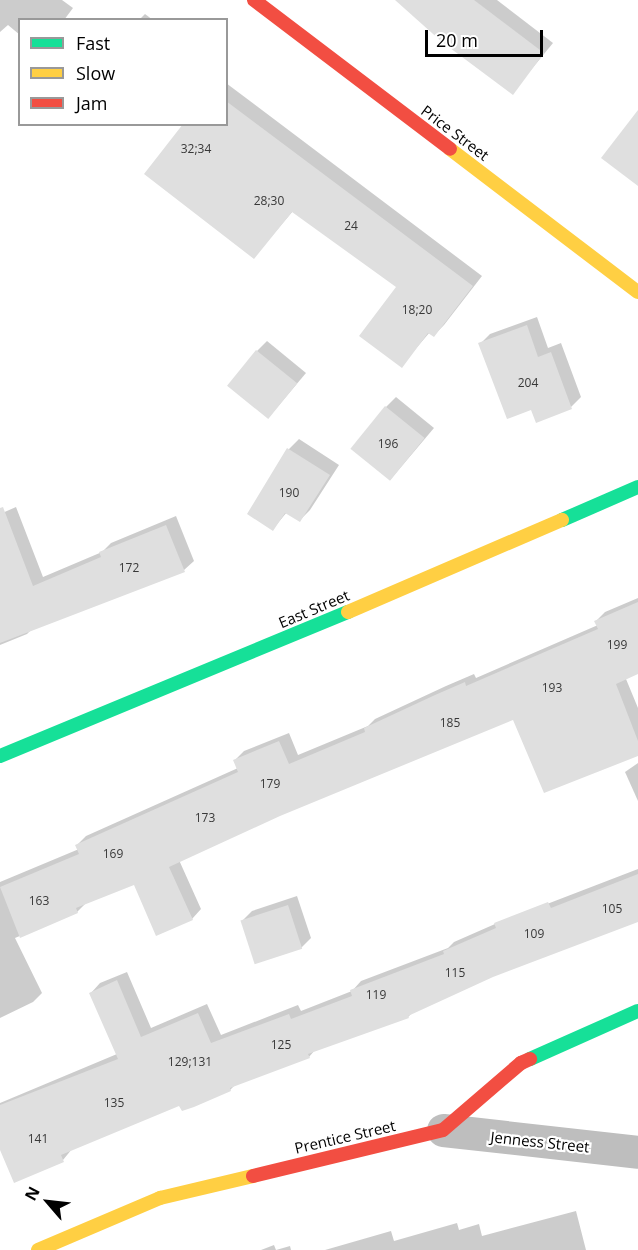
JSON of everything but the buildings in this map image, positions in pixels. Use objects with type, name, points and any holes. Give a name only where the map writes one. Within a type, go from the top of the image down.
[{"type":"street","name":"Price Street","points":[[254,0],[638,292]]},
{"type":"street","name":"East Street","points":[[0,756],[337,617],[638,487]]},
{"type":"street","name":"Prentice Street","points":[[38,1250],[160,1198],[443,1131],[521,1063],[638,1011]]},
{"type":"street","name":"Jenness Street","points":[[443,1131],[638,1152]]},
{"type":"traffic: fast","points":[[562,520],[638,487]]},
{"type":"traffic: fast","points":[[0,756],[348,612]]},
{"type":"traffic: fast","points":[[530,1059],[638,1011]]},
{"type":"traffic: slow","points":[[450,149],[638,292]]},
{"type":"traffic: slow","points":[[348,612],[562,520]]},
{"type":"traffic: slow","points":[[38,1250],[160,1198],[253,1176]]},
{"type":"traffic: jam","points":[[254,0],[450,149]]},
{"type":"traffic: jam","points":[[253,1176],[443,1130],[521,1063],[530,1059]]}]
